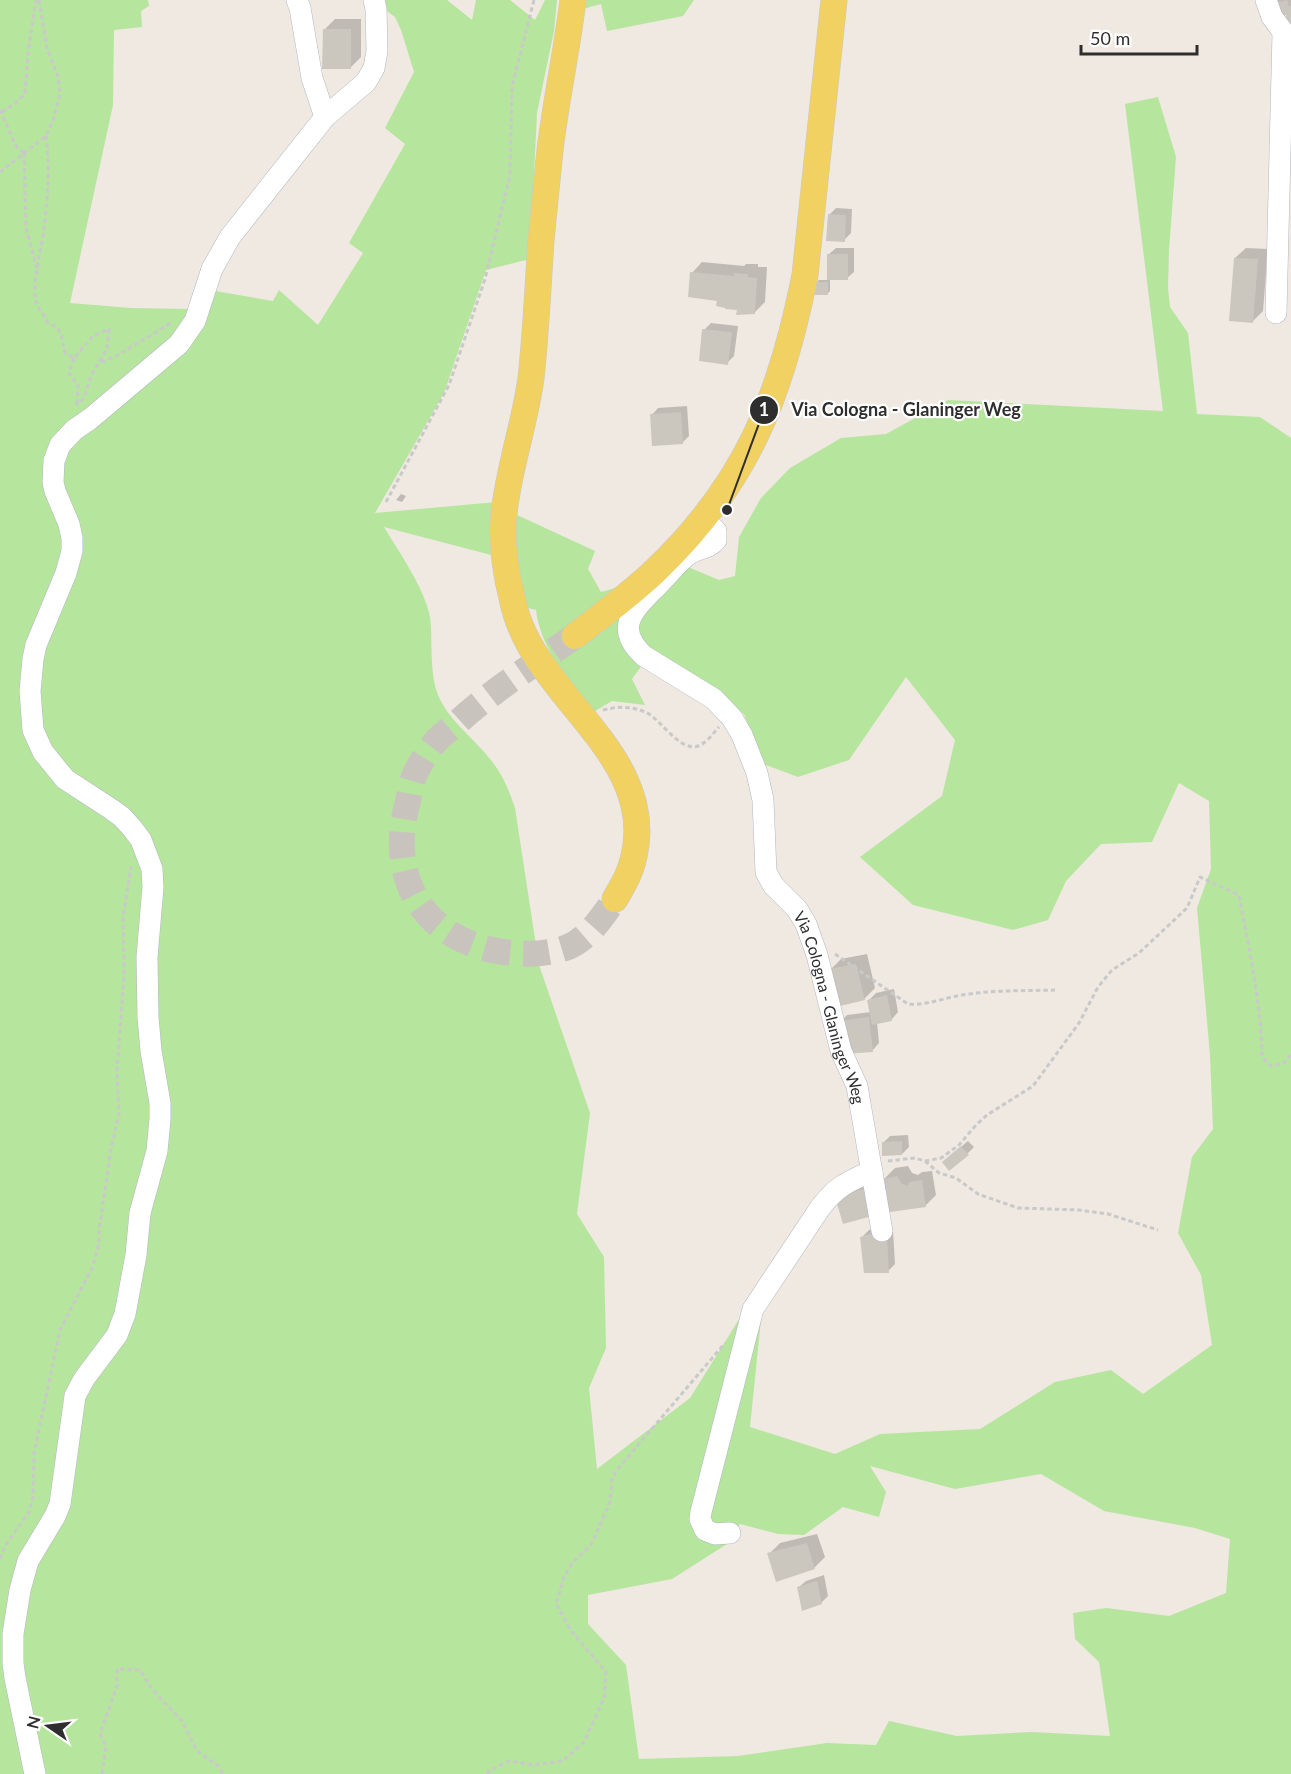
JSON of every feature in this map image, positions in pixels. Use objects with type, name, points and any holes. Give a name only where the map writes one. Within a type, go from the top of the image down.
[{"type":"main road","points":[[573,0],[551,149],[541,239],[531,372],[526,409],[504,512],[504,551],[512,601],[531,648],[546,671],[585,718],[610,753],[624,776],[631,794],[636,814],[637,837],[628,875],[615,899]]},
{"type":"main road","points":[[575,636],[633,591],[680,546],[704,519],[753,443],[777,387],[805,275],[834,0]]},
{"type":"street","points":[[297,0],[312,78],[325,117]]},
{"type":"street","points":[[34,1774],[13,1663],[13,1634],[20,1590],[28,1561],[60,1504],[75,1396],[122,1324],[136,1255],[140,1213],[157,1151],[160,1119],[160,1104],[150,1051],[147,1017],[147,957],[153,887],[152,869],[141,840],[122,817],[65,779],[43,752],[33,730],[30,709],[31,674],[36,645],[66,573],[72,551],[69,524],[53,482],[54,461],[60,445],[74,430],[179,344],[195,321],[212,269],[230,237],[325,117],[366,82],[374,68],[377,51],[374,0]]},
{"type":"street","points":[[1266,0],[1272,17],[1287,37],[1276,313]]},
{"type":"street","name":"Via Cologna - Glaninger Weg","points":[[704,519],[716,531],[716,540],[709,546],[688,555],[633,613],[629,622],[630,640],[644,656],[714,699],[732,718],[749,753],[763,800],[766,872],[773,885],[797,909],[809,932],[817,955],[841,1051],[857,1086],[882,1231]]},
{"type":"street","points":[[730,1533],[710,1533],[705,1530],[700,1519],[756,1303],[826,1200],[842,1185],[872,1172]]},
{"type":"path","points":[[38,0],[28,52],[26,93],[18,101],[1,111],[16,146],[24,153],[26,228],[38,271]]},
{"type":"path","points":[[38,0],[47,48],[58,76],[60,94],[54,118],[46,136],[48,170],[44,228],[35,291],[37,304],[47,322],[62,332],[65,353],[74,358]]},
{"type":"path","points":[[386,502],[449,385],[485,279],[510,176],[512,86],[534,0]]},
{"type":"path","points":[[0,172],[46,136]]},
{"type":"path","points":[[76,405],[78,384],[69,373],[74,358],[93,336],[109,329],[107,348],[99,362],[116,356],[175,320],[173,338],[179,344]]},
{"type":"path","points":[[605,709],[632,708],[642,711],[651,715],[682,744],[695,747],[705,742],[724,722],[732,718]]},
{"type":"path","points":[[0,1559],[5,1546],[29,1512],[33,1497],[34,1453],[60,1330],[93,1266],[99,1242],[111,1148],[119,1115],[117,1070],[124,975],[123,917],[130,864]]},
{"type":"path","points":[[925,1161],[941,1158],[959,1145],[987,1115],[1033,1086],[1079,1023],[1098,987],[1112,970],[1139,952],[1187,908],[1200,877],[1239,895],[1262,1035],[1262,1057],[1271,1066],[1284,1063],[1291,1054]]},
{"type":"path","points":[[809,932],[833,953],[908,1004],[922,1004],[971,993],[1054,990]]},
{"type":"path","points":[[872,1172],[880,1164],[889,1161],[915,1158],[925,1161],[939,1173],[956,1178],[978,1194],[1018,1208],[1079,1210],[1108,1214],[1158,1230]]},
{"type":"path","points":[[487,1774],[490,1770],[509,1761],[534,1765],[563,1761],[584,1742],[604,1698],[606,1672],[572,1632],[556,1604],[564,1577],[572,1563],[591,1545],[610,1502],[612,1480],[616,1472],[747,1316],[752,1314]]},
{"type":"path","points":[[102,1774],[106,1746],[100,1734],[117,1686],[117,1669],[140,1670],[152,1689],[182,1721],[197,1750],[218,1766],[223,1774]]},
{"type":"green space","points":[[0,0],[148,0],[149,6],[141,11],[142,27],[114,30],[113,105],[70,303],[131,308],[190,309],[198,288],[273,301],[279,290],[318,325],[363,253],[349,243],[405,144],[385,128],[414,72],[395,17],[380,6],[379,0],[447,0],[472,20],[476,0],[510,0],[535,20],[545,0],[557,0],[554,31],[537,113],[530,259],[486,270],[444,393],[375,513],[497,502],[495,556],[384,527],[411,571],[427,606],[430,617],[433,676],[438,695],[448,713],[494,764],[513,801],[539,965],[590,1113],[577,1214],[604,1257],[606,1348],[589,1388],[597,1469],[690,1398],[748,1305],[762,1310],[750,1427],[835,1454],[880,1434],[980,1429],[1055,1382],[1111,1370],[1143,1394],[1212,1345],[1201,1275],[1178,1233],[1192,1157],[1213,1129],[1210,1055],[1197,908],[1211,869],[1209,801],[1179,783],[1152,842],[1101,844],[1066,881],[1048,920],[1013,930],[913,905],[860,857],[942,796],[955,740],[906,677],[849,760],[798,777],[763,764],[744,714],[702,681],[650,654],[632,679],[645,705],[612,701],[595,711],[566,677],[550,652],[539,625],[536,610],[524,607],[515,556],[515,514],[595,551],[588,569],[601,592],[688,567],[719,580],[735,576],[739,537],[761,498],[790,468],[841,438],[886,434],[948,400],[1163,411],[1125,104],[1158,97],[1176,157],[1169,250],[1170,307],[1188,333],[1197,414],[1260,417],[1291,438],[1291,1774],[0,1774]],"holes":[[[870,1466],[955,1489],[1041,1474],[1104,1511],[1195,1528],[1230,1539],[1226,1593],[1169,1616],[1106,1608],[1073,1613],[1075,1639],[1099,1662],[1110,1736],[1031,1732],[957,1736],[889,1721],[876,1745],[827,1743],[738,1756],[639,1759],[626,1665],[588,1624],[588,1595],[672,1579],[727,1544],[740,1524],[778,1534],[804,1535],[843,1507],[879,1517],[886,1492]]]},
{"type":"green space","points":[[585,0],[694,0],[683,16],[607,31],[601,4],[583,9]]},
{"type":"building","points":[[1287,0],[1291,6],[1291,31],[1287,31],[1286,15],[1276,17],[1273,3]]},
{"type":"building","points":[[323,29],[351,29],[351,69],[322,69]]},
{"type":"building","points":[[828,214],[846,215],[845,242],[826,241]]},
{"type":"building","points":[[827,254],[848,254],[848,280],[827,280]]},
{"type":"building","points":[[1234,258],[1258,259],[1253,323],[1229,321]]},
{"type":"building","points":[[690,272],[734,276],[734,273],[748,274],[748,277],[757,278],[755,314],[736,315],[737,310],[716,306],[717,301],[688,297]]},
{"type":"building","points":[[815,282],[828,282],[828,295],[815,295]]},
{"type":"building","points":[[702,329],[732,332],[728,365],[699,361]]},
{"type":"building","points":[[681,412],[683,444],[652,446],[650,414]]},
{"type":"building","points":[[856,964],[865,1000],[836,1007],[829,969]]},
{"type":"building","points":[[887,995],[892,1021],[872,1025],[867,1000]]},
{"type":"building","points":[[869,1017],[873,1052],[845,1054],[838,1021]]},
{"type":"building","points":[[902,1141],[902,1155],[882,1156],[882,1142]]},
{"type":"building","points":[[961,1146],[969,1155],[949,1171],[942,1162]]},
{"type":"building","points":[[897,1176],[902,1184],[908,1186],[909,1182],[922,1180],[926,1207],[883,1213],[883,1179]]},
{"type":"building","points":[[868,1188],[876,1215],[843,1224],[835,1197]]},
{"type":"building","points":[[878,1232],[887,1238],[889,1273],[864,1273],[860,1237]]},
{"type":"building","points":[[807,1543],[815,1569],[776,1582],[767,1553]]},
{"type":"building","points":[[817,1581],[822,1604],[802,1611],[797,1587]]},
{"type":"tunnel","points":[[575,636],[486,699],[434,743],[412,780],[403,827],[402,852],[406,875],[414,896],[427,914],[444,930],[466,942],[492,950],[530,954],[568,947],[589,933],[615,899]]},
{"type":"place","name":"Via Cologna - Glaninger Weg","points":[[727,510]]}]
